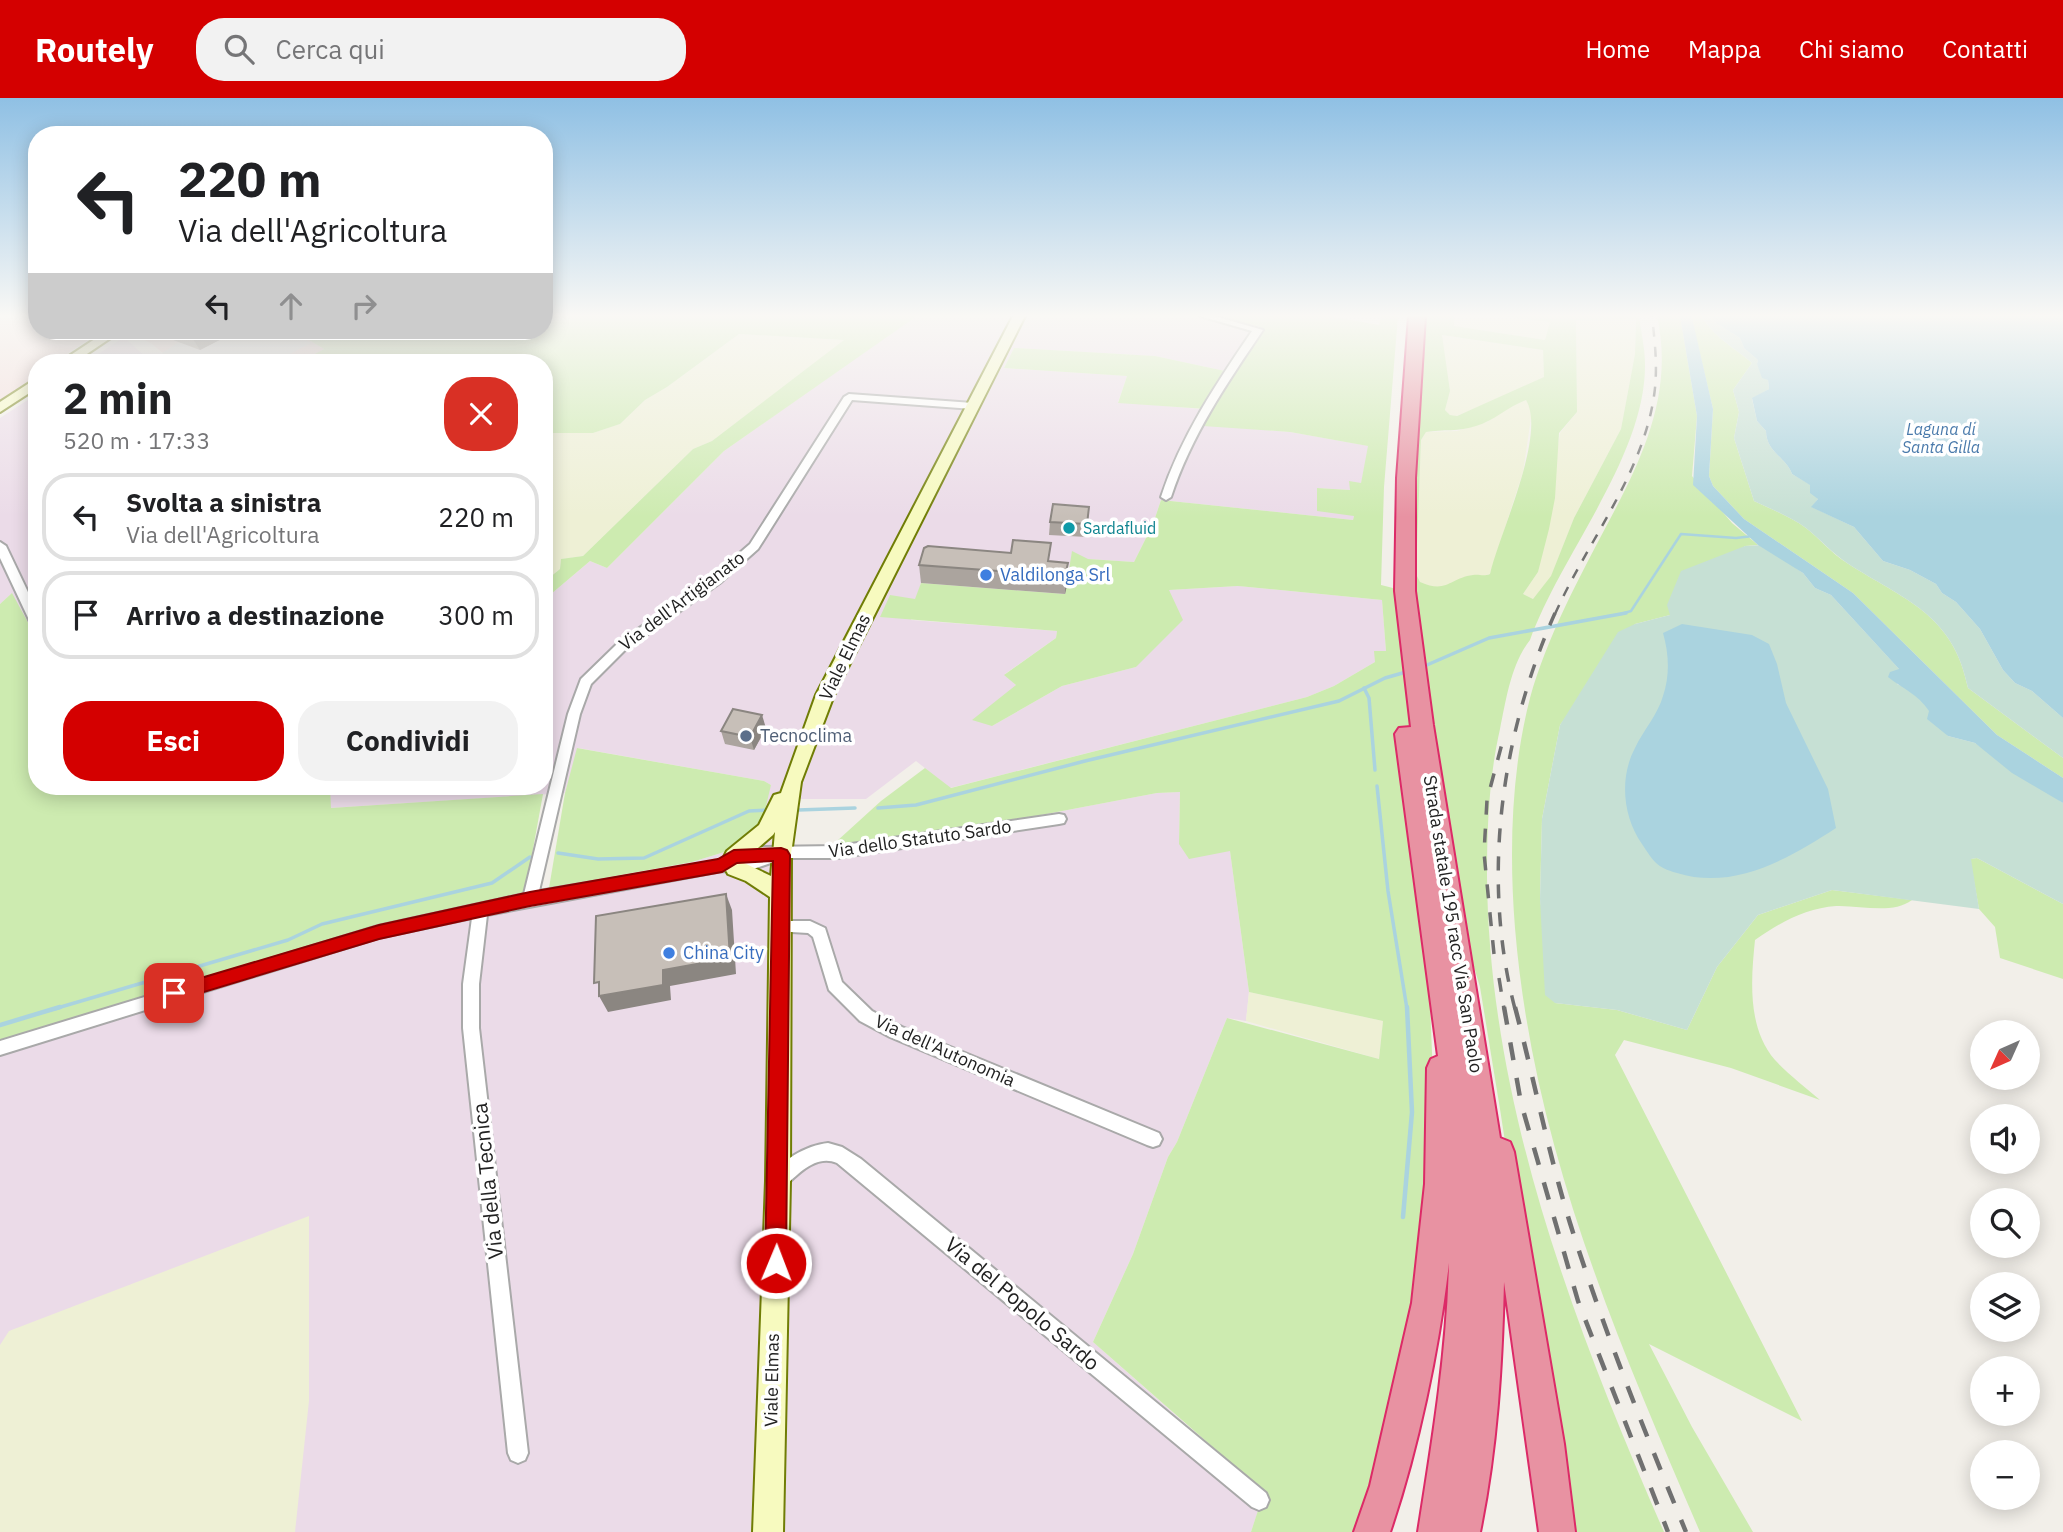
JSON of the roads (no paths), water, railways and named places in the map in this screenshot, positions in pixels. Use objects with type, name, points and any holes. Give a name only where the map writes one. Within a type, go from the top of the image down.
[{"type":"highway","name":"Strada statale 195 racc Via San Paolo","points":[[1399,383],[1389,514],[1398,590],[1422,724],[1439,889],[1448,1016],[1467,1175],[1465,1304],[1449,1450],[1436,1532]]},
{"type":"highway","name":"Strada statale 195 racc Via San Paolo","points":[[1398,590],[1413,383]]},
{"type":"highway","name":"Strada statale 195 racc Via San Paolo","points":[[1439,889],[1484,1120],[1489,1209],[1485,1377],[1474,1474],[1462,1532]]},
{"type":"highway","points":[[1373,1532],[1388,1486],[1428,1303],[1440,1184],[1440,1035],[1448,1016]]},
{"type":"highway","points":[[1484,1120],[1498,1144],[1546,1444],[1557,1532]]},
{"type":"main road","name":"Viale Elmas","points":[[768,1532],[778,1181],[781,855],[793,781],[825,695],[985,383]]},
{"type":"main road","points":[[0,408],[28,388]]},
{"type":"main road","points":[[781,893],[730,863],[766,830],[793,781]]},
{"type":"street","points":[[1166,497],[1179,461],[1223,383]]},
{"type":"street","name":"Via dell'Artigianato","points":[[530,899],[574,714],[585,682],[621,647],[718,579],[754,546],[849,397],[973,406]]},
{"type":"street","points":[[1,550],[28,606]]},
{"type":"street","name":"Via dello Statuto Sardo","points":[[0,1048],[379,932],[530,899],[730,863],[763,862],[781,855],[837,852],[1059,819]]},
{"type":"street","name":"Via della Tecnica","points":[[480,910],[471,984],[471,1028],[518,1453]]},
{"type":"street","name":"Via dell'Autonomia","points":[[780,927],[816,929],[820,933],[835,985],[866,1016],[896,1032],[1153,1139]]},
{"type":"street","name":"Via del Popolo Sardo","points":[[778,1181],[801,1162],[827,1151],[836,1153],[855,1165],[1259,1500]]},
{"type":"water","points":[[1691,383],[1707,383],[1713,409],[1709,476],[1713,486],[1744,519],[1853,593],[1997,735],[2063,778],[2063,803],[2012,773],[1975,743],[1948,736],[1927,719],[1929,711],[1925,705],[1888,677],[1890,672],[1899,669],[1831,595],[1815,588],[1803,573],[1758,545],[1693,485],[1697,416]]},
{"type":"water","name":"Laguna di Santa Gilla","points":[[1768,383],[2063,383],[2063,718],[2032,691],[2015,683],[2003,670],[1980,629],[1936,584],[1910,570],[1883,561],[1854,527],[1811,507],[1818,499],[1810,493],[1810,485],[1792,474],[1769,444],[1766,431],[1757,421],[1752,398],[1769,389]]},
{"type":"water","points":[[1682,624],[1752,635],[1769,644],[1777,664],[1786,703],[1828,789],[1836,828],[1781,860],[1740,875],[1698,877],[1660,866],[1636,833],[1627,810],[1625,784],[1630,760],[1661,703],[1667,680],[1667,649],[1663,633]]},
{"type":"waterway","points":[[1622,614],[1631,611],[1681,534],[1736,538],[1753,536]]},
{"type":"waterway","points":[[1622,614],[1626,613]]},
{"type":"waterway","points":[[1420,668],[1489,638],[1622,614]]},
{"type":"waterway","points":[[1364,688],[1406,672]]},
{"type":"waterway","points":[[878,808],[916,805],[1085,761],[1339,701],[1364,688]]},
{"type":"waterway","points":[[1364,688],[1369,698],[1375,770]]},
{"type":"waterway","points":[[1377,786],[1388,891],[1407,1009]]},
{"type":"waterway","points":[[798,810],[855,808]]},
{"type":"waterway","points":[[558,853],[598,859],[644,858],[749,811],[769,810]]},
{"type":"waterway","points":[[54,1009],[288,940],[322,924],[492,883],[530,857]]},
{"type":"waterway","points":[[0,1025],[60,1007]]},
{"type":"waterway","points":[[1403,1217],[1412,1112],[1407,1007]]},
{"type":"railway","points":[[1555,614],[1638,454],[1648,425],[1655,383]]},
{"type":"railway","points":[[1515,1009],[1505,960],[1499,909],[1498,859],[1502,808],[1521,708],[1555,613]]},
{"type":"railway","points":[[1494,954],[1484,853],[1487,800],[1504,736]]},
{"type":"railway","points":[[1499,978],[1504,1009]]},
{"type":"railway","points":[[1504,1007],[1521,1103],[1578,1301],[1668,1532]]},
{"type":"railway","points":[[1515,1007],[1570,1223],[1625,1379],[1686,1532]]},
{"type":"place","name":"Sardafluid","points":[[1069,528]]},
{"type":"place","name":"Valdilonga Srl","points":[[986,575]]},
{"type":"place","name":"Tecnoclima","points":[[746,736]]},
{"type":"place","name":"China City","points":[[669,953]]}]
